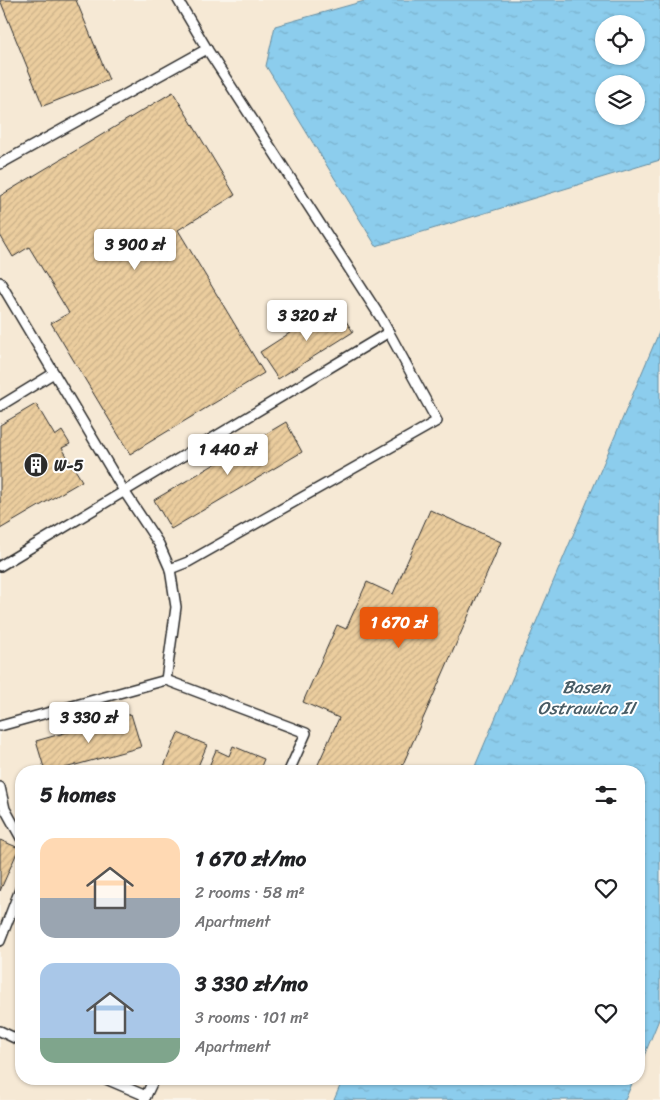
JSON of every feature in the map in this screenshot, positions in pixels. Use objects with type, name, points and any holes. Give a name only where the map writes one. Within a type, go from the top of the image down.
[{"type":"lane","points":[[170,569],[188,562],[437,421],[389,332],[207,49],[178,0]]},
{"type":"lane","points":[[0,164],[207,49]]},
{"type":"lane","points":[[0,282],[124,491],[159,544],[170,569],[176,606],[166,680]]},
{"type":"lane","points":[[0,566],[389,332]]},
{"type":"lane","points":[[0,406],[54,373]]},
{"type":"lane","points":[[0,726],[166,680],[306,733],[292,765]]},
{"type":"lane","points":[[0,788],[5,809],[15,827]]},
{"type":"lane","points":[[0,941],[15,902]]},
{"type":"lane","points":[[0,1031],[15,1038]]},
{"type":"lane","points":[[118,1085],[145,1098],[151,1085]]},
{"type":"shaded area","points":[[0,0],[368,0],[275,26],[375,246],[660,160],[660,330],[476,765],[15,765],[15,1085],[340,1085],[334,1100],[0,1100]]},
{"type":"shaded area","points":[[660,1017],[660,1100],[625,1100],[631,1085],[645,1085],[645,1053]]},
{"type":"water","points":[[368,0],[660,0],[660,160],[376,246],[266,66],[275,26]]},
{"type":"water","name":"Basen Ostrawica II","points":[[660,330],[660,1017],[645,1053],[645,765],[476,765]]},
{"type":"water","points":[[340,1085],[631,1085],[625,1100],[334,1100]]},
{"type":"building","points":[[0,0],[76,0],[109,80],[43,106]]},
{"type":"building","points":[[173,92],[235,195],[178,230],[264,373],[130,454],[51,323],[69,313],[29,247],[13,257],[0,235],[0,196]]},
{"type":"building","points":[[335,304],[353,332],[278,379],[260,352]]},
{"type":"building","name":"W-5","points":[[36,404],[55,436],[62,431],[70,444],[62,448],[82,481],[0,529],[0,425]]},
{"type":"building","points":[[286,422],[302,452],[171,529],[154,500]]},
{"type":"building","points":[[430,510],[501,542],[403,765],[318,765],[339,718],[303,702],[337,625],[346,629],[367,582],[393,594]]},
{"type":"building","points":[[131,714],[141,747],[76,765],[43,765],[36,741]]},
{"type":"building","points":[[178,733],[207,745],[199,765],[165,765]]},
{"type":"building","points":[[233,746],[264,759],[262,765],[210,765],[216,750],[229,756]]},
{"type":"building","points":[[0,840],[15,846],[15,857],[0,891]]},
{"type":"place","name":"W-5","points":[[36,465]]}]
